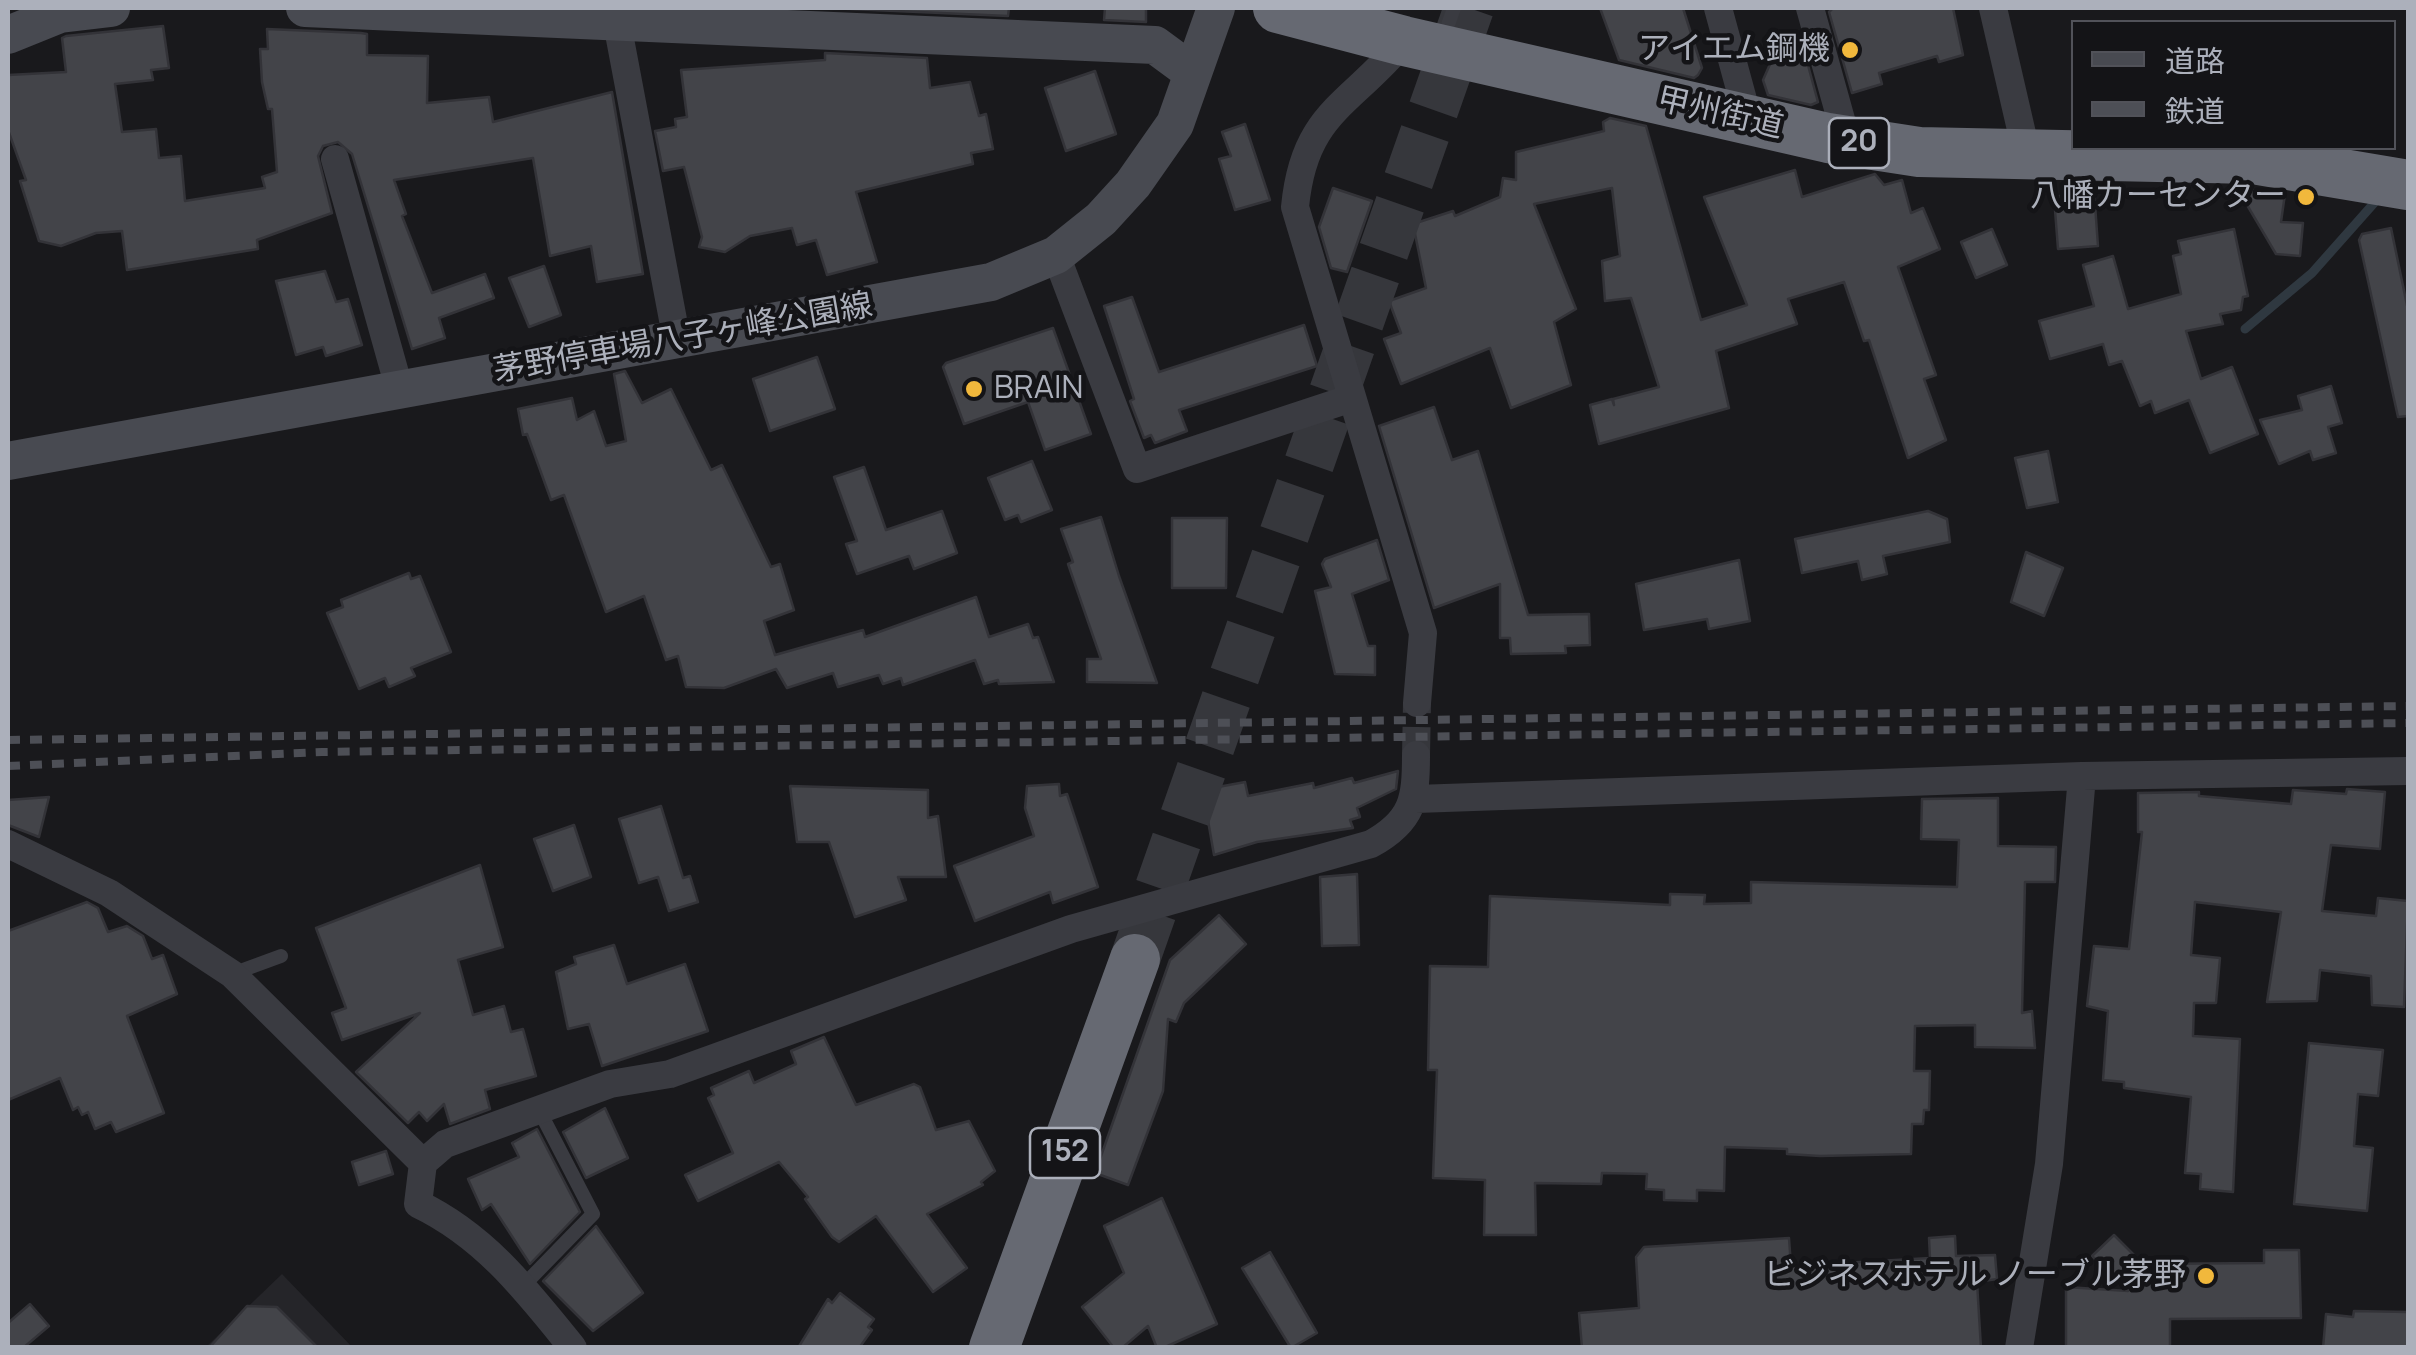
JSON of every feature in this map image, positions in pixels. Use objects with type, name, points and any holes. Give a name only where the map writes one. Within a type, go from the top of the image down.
[{"type":"highway","name":"甲州街道","points":[[1278,8],[1432,33],[1749,122],[1847,141],[1919,152],[2026,151],[2253,159],[2408,185]]},
{"type":"highway","name":"152","points":[[994,1348],[1135,959]]},
{"type":"main road","points":[[8,35],[60,14],[111,8]]},
{"type":"main road","points":[[304,8],[1155,45],[1193,73]]},
{"type":"main road","name":"茅野停車場八子ヶ峰公園線","points":[[8,461],[990,282],[1056,255],[1101,219],[1133,184],[1175,124],[1216,8]]},
{"type":"street","points":[[1718,8],[1749,122]]},
{"type":"street","points":[[1810,8],[1847,141]]},
{"type":"street","points":[[1993,8],[2026,151]]},
{"type":"street","points":[[617,24],[677,341]]},
{"type":"street","points":[[1417,703],[1423,632],[1294,206],[1297,179],[1316,128],[1332,108],[1432,33]]},
{"type":"street","points":[[335,159],[400,390]]},
{"type":"street","points":[[1056,255],[1137,469],[1350,399]]},
{"type":"street","points":[[574,1348],[523,1286],[454,1221],[418,1204],[423,1163],[445,1144],[610,1084],[670,1074],[1071,929],[1371,844],[1392,832],[1416,799],[1416,755]]},
{"type":"street","points":[[1416,799],[2082,776],[2408,771]]},
{"type":"street","points":[[2020,1348],[2049,1164],[2082,776]]},
{"type":"street","points":[[8,844],[109,892],[232,974],[423,1163]]},
{"type":"lane","points":[[232,974],[281,956]]},
{"type":"lane","points":[[523,1286],[594,1214],[538,1110]]},
{"type":"shaded area","points":[[282,1274],[352,1347],[205,1348]]},
{"type":"building","points":[[828,8],[1009,8],[1008,16]]},
{"type":"building","points":[[1105,8],[1146,8],[1146,22],[1104,20]]},
{"type":"building","points":[[1600,8],[1683,8],[1702,68],[1698,75],[1694,78],[1619,60]]},
{"type":"building","points":[[1833,8],[1953,8],[1963,55],[1939,62],[1937,56],[1879,73],[1882,84],[1852,93],[1829,12]]},
{"type":"building","points":[[163,26],[169,68],[151,70],[153,80],[115,84],[122,132],[156,129],[159,158],[181,156],[185,201],[265,188],[262,177],[277,172],[272,109],[268,109],[262,82],[260,49],[268,49],[267,29],[367,34],[367,55],[428,56],[427,103],[489,97],[493,122],[612,92],[643,274],[597,282],[591,246],[550,256],[533,158],[394,180],[406,214],[402,216],[432,293],[485,274],[494,298],[439,318],[445,338],[412,349],[352,154],[338,142],[323,146],[318,156],[332,213],[257,240],[258,249],[127,270],[122,231],[96,233],[61,246],[39,241],[20,181],[26,180],[8,130],[8,75],[66,72],[62,38],[66,36]]},
{"type":"building","points":[[1802,43],[1818,102],[1811,105],[1768,95],[1763,80],[1774,55]]},
{"type":"building","points":[[825,53],[927,58],[930,88],[970,82],[979,116],[986,114],[993,149],[971,153],[973,164],[856,192],[877,262],[827,275],[816,240],[797,245],[792,228],[750,236],[725,252],[699,247],[702,237],[684,167],[663,171],[655,131],[676,127],[675,119],[687,117],[681,70],[825,60]]},
{"type":"building","points":[[1095,71],[1116,134],[1066,151],[1045,88]]},
{"type":"building","points":[[1610,118],[1646,126],[1701,320],[1747,305],[1704,197],[1795,170],[1802,197],[1875,174],[1884,185],[1902,180],[1911,213],[1923,208],[1940,249],[1898,267],[1936,375],[1924,379],[1946,440],[1908,458],[1869,340],[1864,341],[1844,282],[1788,299],[1797,324],[1716,351],[1729,408],[1599,444],[1590,405],[1612,399],[1614,405],[1613,399],[1659,387],[1631,298],[1605,301],[1602,261],[1620,256],[1612,188],[1534,204],[1576,309],[1554,322],[1571,385],[1511,408],[1490,348],[1401,384],[1384,339],[1401,333],[1389,301],[1426,288],[1413,224],[1453,211],[1455,216],[1500,197],[1503,178],[1516,180],[1516,152],[1604,131],[1603,122]]},
{"type":"building","points":[[1245,124],[1270,200],[1235,210],[1219,159],[1231,156],[1222,132]]},
{"type":"building","points":[[1333,188],[1372,201],[1347,272],[1331,268],[1319,227]]},
{"type":"building","points":[[2237,188],[2285,194],[2281,222],[2303,223],[2300,256],[2276,254]]},
{"type":"building","points":[[2094,190],[2098,246],[2058,249],[2054,197]]},
{"type":"building","points":[[2391,228],[2408,310],[2408,416],[2398,417],[2359,240],[2362,234]]},
{"type":"building","points":[[1992,229],[2007,265],[1976,278],[1961,242]]},
{"type":"building","points":[[2234,229],[2248,296],[2243,297],[2241,310],[2220,314],[2223,324],[2186,331],[2201,379],[2232,367],[2258,434],[2210,453],[2189,400],[2155,413],[2151,401],[2140,406],[2122,361],[2109,365],[2103,344],[2050,359],[2039,321],[2094,306],[2083,265],[2113,256],[2128,309],[2181,294],[2173,256],[2181,254],[2178,241]]},
{"type":"building","points":[[544,266],[561,315],[529,327],[509,278]]},
{"type":"building","points":[[325,271],[336,302],[348,299],[362,345],[326,356],[323,347],[296,355],[276,281]]},
{"type":"building","points":[[1132,297],[1159,372],[1304,325],[1317,366],[1179,410],[1187,431],[1155,443],[1151,435],[1144,438],[1130,401],[1134,399],[1104,306]]},
{"type":"building","points":[[1053,328],[1091,434],[1045,450],[1028,402],[964,424],[943,367],[946,363]]},
{"type":"building","points":[[817,357],[835,409],[770,431],[753,379]]},
{"type":"building","points":[[625,371],[642,403],[671,389],[711,470],[722,465],[771,567],[780,564],[794,610],[764,621],[775,655],[863,630],[865,637],[976,597],[989,637],[1028,624],[1033,638],[1038,637],[1054,682],[999,684],[998,680],[984,684],[975,660],[903,685],[901,678],[883,684],[879,675],[838,687],[833,673],[787,688],[776,669],[724,688],[686,687],[678,656],[666,660],[644,596],[606,612],[564,495],[551,500],[527,434],[523,435],[518,409],[572,398],[577,420],[594,411],[606,446],[626,441],[614,374]]},
{"type":"building","points":[[2331,386],[2342,423],[2328,427],[2336,453],[2313,460],[2310,451],[2279,464],[2260,420],[2302,410],[2298,396]]},
{"type":"building","points":[[1434,407],[1452,460],[1478,451],[1528,615],[1589,614],[1590,645],[1565,646],[1566,653],[1511,654],[1510,638],[1500,638],[1500,584],[1434,608],[1379,426]]},
{"type":"building","points":[[2048,451],[2058,502],[2027,508],[2015,458]]},
{"type":"building","points":[[1032,461],[1052,510],[1021,522],[1018,515],[1005,520],[988,478]]},
{"type":"building","points":[[864,467],[886,530],[942,511],[957,553],[914,569],[909,556],[857,574],[846,544],[857,541],[834,477]]},
{"type":"building","points":[[1928,511],[1947,519],[1950,542],[1883,556],[1887,574],[1862,580],[1858,561],[1802,573],[1795,539]]},
{"type":"building","points":[[1101,517],[1157,683],[1087,682],[1087,659],[1101,659],[1068,564],[1073,562],[1061,529]]},
{"type":"building","points":[[1172,518],[1227,518],[1226,588],[1172,588]]},
{"type":"building","points":[[1377,540],[1389,580],[1352,594],[1368,646],[1375,646],[1375,675],[1335,674],[1315,591],[1331,587],[1322,564],[1325,559]]},
{"type":"building","points":[[2026,552],[2063,568],[2044,616],[2011,602]]},
{"type":"building","points":[[1739,560],[1750,621],[1709,629],[1707,619],[1644,630],[1636,584]]},
{"type":"building","points":[[409,573],[411,579],[420,576],[451,652],[411,668],[415,676],[389,687],[385,678],[359,689],[327,613],[343,607],[341,600]]},
{"type":"building","points":[[1398,771],[1396,789],[1357,808],[1360,817],[1350,820],[1353,828],[1257,842],[1214,855],[1207,815],[1218,787],[1245,782],[1248,796],[1313,783],[1314,788],[1352,778],[1354,783]]},
{"type":"building","points":[[1059,784],[1060,796],[1067,794],[1098,887],[1053,903],[1050,892],[975,921],[954,866],[1034,836],[1025,808],[1027,786]]},
{"type":"building","points":[[790,786],[928,790],[928,818],[938,816],[946,877],[898,877],[906,900],[855,917],[829,842],[797,842]]},
{"type":"building","points":[[2347,789],[2385,792],[2380,849],[2331,845],[2322,911],[2376,916],[2378,898],[2408,901],[2404,1007],[2372,1005],[2371,976],[2320,970],[2317,1001],[2267,1002],[2281,912],[2195,902],[2191,955],[2220,958],[2216,1003],[2194,1003],[2193,1036],[2240,1039],[2233,1192],[2200,1189],[2201,1174],[2185,1173],[2191,1097],[2124,1088],[2124,1082],[2103,1080],[2108,1011],[2087,1006],[2094,946],[2129,949],[2142,832],[2138,832],[2138,793],[2199,792],[2199,796],[2291,804],[2293,790],[2346,794]]},
{"type":"building","points":[[49,797],[39,837],[8,825],[8,800]]},
{"type":"building","points":[[1998,798],[1998,846],[2056,847],[2055,882],[2025,882],[2022,1013],[2032,1011],[2035,1048],[1975,1047],[1975,1025],[1915,1026],[1914,1071],[1930,1071],[1929,1110],[1924,1110],[1923,1124],[1912,1124],[1911,1154],[1820,1156],[1787,1154],[1787,1149],[1725,1147],[1724,1191],[1697,1190],[1697,1201],[1664,1200],[1664,1190],[1646,1189],[1647,1174],[1602,1173],[1601,1184],[1535,1183],[1536,1235],[1484,1235],[1485,1180],[1433,1178],[1437,1070],[1428,1070],[1430,966],[1488,967],[1490,896],[1670,905],[1670,894],[1705,895],[1704,904],[1751,903],[1751,882],[1957,887],[1959,840],[1921,839],[1922,799]]},
{"type":"building","points":[[661,806],[683,878],[690,876],[698,902],[669,911],[658,877],[639,883],[619,819]]},
{"type":"building","points":[[574,825],[591,877],[553,891],[534,839]]},
{"type":"building","points":[[480,865],[503,947],[458,960],[473,1015],[504,1006],[511,1032],[523,1029],[536,1076],[485,1090],[490,1109],[450,1124],[444,1104],[427,1121],[419,1112],[408,1123],[356,1072],[420,1013],[342,1040],[332,1013],[346,1008],[316,928]]},
{"type":"building","points":[[1357,874],[1359,945],[1322,946],[1320,877]]},
{"type":"building","points":[[87,902],[98,908],[108,932],[127,926],[143,936],[152,959],[163,955],[177,994],[127,1016],[164,1113],[116,1132],[111,1122],[95,1129],[88,1112],[82,1115],[78,1107],[73,1110],[60,1078],[8,1100],[8,931]]},
{"type":"building","points":[[1219,915],[1246,944],[1184,1003],[1176,1022],[1168,1019],[1163,1091],[1128,1185],[1095,1173],[1170,960]]},
{"type":"building","points":[[614,945],[627,984],[685,964],[708,1031],[602,1066],[589,1024],[568,1029],[556,972],[576,964],[574,957]]},
{"type":"building","points":[[824,1037],[856,1105],[914,1084],[920,1087],[936,1130],[969,1121],[995,1171],[981,1182],[983,1185],[927,1214],[967,1268],[933,1292],[876,1216],[839,1242],[832,1237],[805,1199],[808,1197],[779,1162],[698,1201],[685,1175],[733,1153],[708,1098],[714,1095],[711,1088],[749,1071],[754,1083],[796,1064],[791,1051]]},
{"type":"building","points":[[2309,1043],[2383,1050],[2378,1096],[2358,1094],[2354,1146],[2373,1148],[2367,1211],[2294,1204]]},
{"type":"building","points":[[605,1108],[628,1158],[586,1178],[563,1132]]},
{"type":"building","points":[[537,1129],[580,1212],[530,1264],[491,1204],[482,1210],[468,1179],[519,1157],[512,1143]]},
{"type":"building","points":[[386,1151],[393,1174],[359,1185],[352,1162]]},
{"type":"building","points":[[1162,1198],[1217,1324],[1163,1348],[1157,1348],[1148,1326],[1122,1348],[1114,1348],[1082,1307],[1124,1273],[1104,1226]]},
{"type":"building","points":[[596,1226],[643,1293],[593,1331],[543,1281]]},
{"type":"building","name":"ビジネスホテル ノーブル茅野","points":[[2114,1235],[2143,1264],[2264,1263],[2264,1250],[2299,1250],[2301,1318],[2170,1319],[2170,1348],[2066,1348],[2066,1287],[2128,1291],[2092,1256]]},
{"type":"building","points":[[1955,1236],[1956,1256],[1995,1255],[1997,1279],[1977,1282],[1981,1348],[1582,1348],[1579,1313],[1639,1308],[1636,1257],[1644,1247],[1789,1238],[1791,1266],[1930,1258],[1929,1238]]},
{"type":"building","points":[[1270,1252],[1317,1333],[1291,1348],[1242,1268]]},
{"type":"building","points":[[840,1293],[874,1319],[868,1327],[872,1330],[859,1348],[798,1348],[828,1299],[832,1303]]},
{"type":"building","points":[[30,1304],[49,1326],[23,1348],[8,1348],[8,1323]]},
{"type":"building","points":[[247,1306],[277,1307],[318,1348],[209,1348]]},
{"type":"building","points":[[2354,1311],[2408,1312],[2408,1348],[2323,1348],[2326,1314],[2353,1317]]},
{"type":"waterway","points":[[2245,329],[2312,273],[2375,202]]},
{"type":"tunnel","points":[[1135,959],[1469,8]]},
{"type":"tunnel","points":[[1416,755],[1417,703]]},
{"type":"railway","points":[[8,740],[2408,706]]},
{"type":"railway","points":[[8,766],[322,752],[2408,723]]},
{"type":"place","name":"アイエム鋼機","points":[[1850,50]]},
{"type":"place","name":"八幡カーセンター","points":[[2306,197]]},
{"type":"place","name":"BRAIN","points":[[974,389]]},
{"type":"place","name":"ビジネスホテル ノーブル茅野","points":[[2206,1276]]}]
